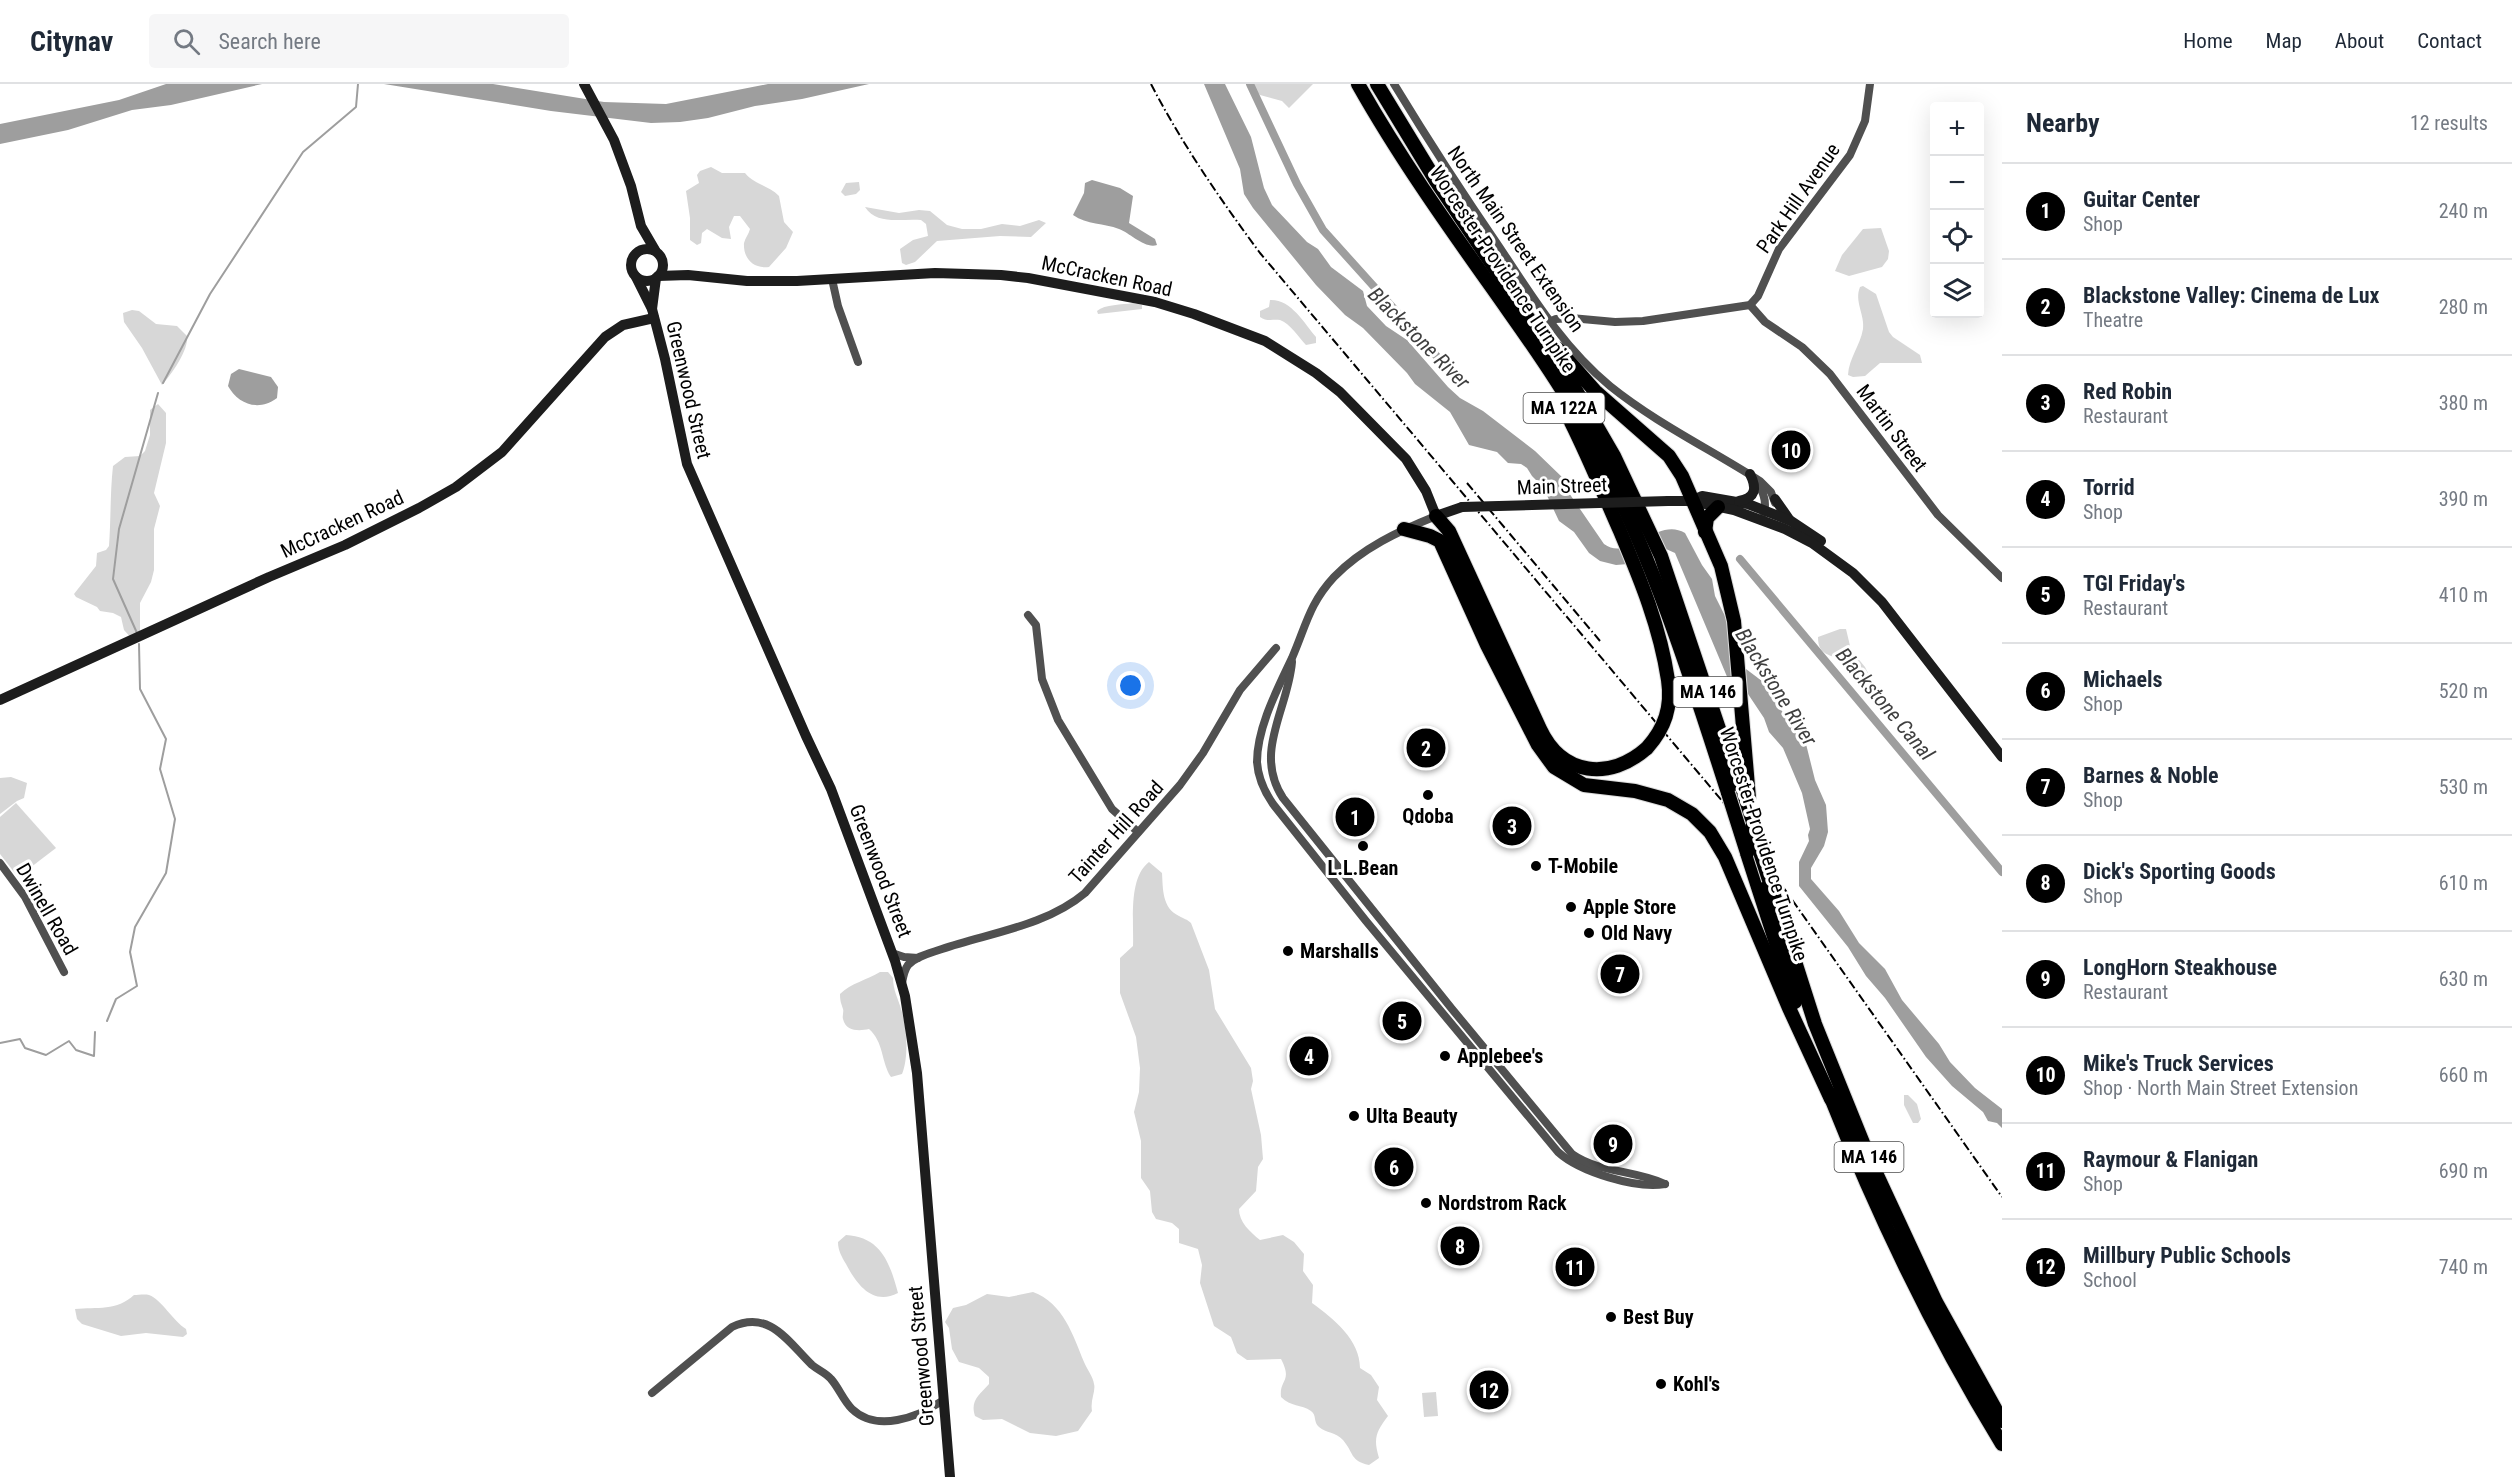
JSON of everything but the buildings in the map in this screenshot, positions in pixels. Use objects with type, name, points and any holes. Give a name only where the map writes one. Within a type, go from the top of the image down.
[{"type":"highway","name":"Worcester-Providence Turnpike","points":[[1358,84],[1393,142],[1574,409],[1642,528]]},
{"type":"highway","name":"Worcester-Providence Turnpike","points":[[1377,84],[1436,181],[1521,305],[1590,412],[1655,559],[1752,828],[1815,1024],[1870,1160],[1936,1302],[2002,1421]]},
{"type":"highway","name":"MA 122A","points":[[1436,516],[1449,531],[1540,729],[1553,751],[1566,761],[1581,768],[1607,770],[1631,761],[1647,748],[1665,722],[1670,698],[1659,631],[1622,536],[1563,407],[1492,288]]},
{"type":"highway","name":"MA 122A","points":[[1521,305],[1595,392],[1669,456],[1682,476],[1691,501]]},
{"type":"highway","points":[[1691,501],[1721,566],[1731,602],[1752,828]]},
{"type":"highway","points":[[1706,532],[1707,518],[1718,507]]},
{"type":"highway","points":[[1436,516],[1440,541],[1487,645],[1538,745],[1554,767],[1584,785],[1635,791],[1668,800],[1692,814],[1710,832],[1725,857],[1831,1099]]},
{"type":"highway","points":[[1404,529],[1440,541]]},
{"type":"highway","name":"Worcester-Providence Turnpike","points":[[1655,559],[1670,617],[1800,1018],[1831,1099],[1858,1163],[1931,1318],[2002,1444]]},
{"type":"street","points":[[584,84],[605,121],[631,183],[641,226],[658,254],[663,268],[657,277],[646,281],[636,277],[630,265],[636,252],[641,226]]},
{"type":"street","name":"North Main Street Extension","points":[[1394,84],[1433,149],[1549,322],[1579,357],[1610,386],[1750,474],[1766,486],[1775,499]]},
{"type":"street","name":"Park Hill Avenue","points":[[1750,305],[1758,297],[1770,264],[1779,249],[1850,155],[1865,121],[1870,84]]},
{"type":"street","points":[[636,252],[645,248],[658,254]]},
{"type":"street","name":"McCracken Road","points":[[658,254],[688,275]]},
{"type":"street","name":"McCracken Road","points":[[657,277],[688,275],[747,281],[935,273],[1001,275],[1136,298],[1184,311],[1246,333],[1285,353],[1340,392],[1393,444],[1411,466],[1426,491],[1436,516]]},
{"type":"street","name":"Greenwood Street","points":[[636,277],[653,313],[687,464],[831,789],[902,983],[916,1062],[950,1477]]},
{"type":"street","name":"Greenwood Street","points":[[653,313],[657,277]]},
{"type":"street","points":[[832,279],[838,306],[858,362]]},
{"type":"street","points":[[1549,322],[1571,318],[1615,322],[1643,321],[1750,305]]},
{"type":"street","name":"Martin Street","points":[[1750,305],[1765,322],[1802,347],[1830,374],[1938,515],[2002,578]]},
{"type":"street","name":"McCracken Road","points":[[0,700],[269,577],[345,545],[436,498],[466,480],[502,452],[605,337],[624,325],[653,313]]},
{"type":"street","points":[[1737,502],[1750,498],[1755,492],[1756,486],[1750,474]]},
{"type":"street","points":[[1750,474],[1763,493],[1768,517]]},
{"type":"street","name":"Main Street","points":[[1691,501],[1702,496],[1737,502],[1812,543],[1853,573]]},
{"type":"street","points":[[1768,517],[1775,499]]},
{"type":"street","points":[[1775,499],[1791,521]]},
{"type":"street","name":"Main Street","points":[[1436,516],[1462,507],[1691,501],[1791,521],[1834,551],[1882,602],[2002,757]]},
{"type":"street","points":[[1292,657],[1288,689],[1270,753],[1273,780],[1283,798],[1566,1148],[1579,1159],[1591,1164],[1648,1178],[1665,1185],[1649,1185],[1589,1172],[1558,1152],[1366,921],[1266,795],[1259,774],[1258,752],[1276,689],[1292,657],[1308,614],[1334,578],[1366,550],[1404,529],[1436,516]]},
{"type":"street","points":[[1028,615],[1036,625],[1042,679],[1058,720],[1112,809],[1138,832]]},
{"type":"street","name":"Tainter Hill Road","points":[[918,958],[1033,921],[1067,906],[1090,888],[1189,772],[1240,690],[1276,648]]},
{"type":"street","name":"Dwinell Road","points":[[0,863],[25,897],[64,972]]},
{"type":"street","points":[[892,953],[903,957],[918,958]]},
{"type":"street","points":[[902,983],[907,966],[918,958]]},
{"type":"street","points":[[652,1393],[732,1327],[748,1322],[772,1327],[784,1334],[813,1366],[828,1376],[850,1406],[863,1417],[880,1420],[908,1419],[942,1401]]},
{"type":"shaded area","points":[[166,84],[262,84],[171,105],[132,110],[68,130],[0,144],[0,124],[119,100]]},
{"type":"shaded area","points":[[384,84],[493,84],[604,102],[666,104],[768,84],[869,84],[802,99],[755,106],[708,118],[651,123],[551,111]]},
{"type":"shaded area","points":[[1204,84],[1225,84],[1251,137],[1264,188],[1272,205],[1307,242],[1318,249],[1331,267],[1363,291],[1367,306],[1386,326],[1407,340],[1448,387],[1535,451],[1563,478],[1569,493],[1604,544],[1614,548],[1623,548],[1664,530],[1675,529],[1685,533],[1712,579],[1715,596],[1725,616],[1732,641],[1746,669],[1770,687],[1786,719],[1806,744],[1815,780],[1826,805],[1828,832],[1824,846],[1811,868],[1811,879],[1839,911],[1859,943],[1885,969],[1902,1000],[1939,1044],[1950,1062],[1975,1088],[2002,1109],[2002,1128],[1997,1123],[1988,1121],[1983,1112],[1952,1086],[1926,1057],[1885,998],[1866,976],[1848,947],[1799,886],[1799,862],[1809,841],[1810,829],[1802,793],[1783,748],[1769,732],[1764,718],[1746,691],[1728,679],[1675,553],[1666,549],[1628,564],[1616,565],[1600,561],[1589,553],[1574,532],[1559,521],[1543,487],[1527,468],[1521,464],[1508,463],[1497,452],[1469,445],[1450,412],[1415,384],[1363,328],[1345,315],[1316,285],[1253,208],[1244,194],[1240,169]]},
{"type":"shaded area","points":[[1249,84],[1313,84],[1289,108],[1282,101],[1260,95]]},
{"type":"shaded area","points":[[711,167],[722,173],[745,173],[779,196],[784,222],[793,232],[786,248],[769,267],[754,265],[745,254],[744,243],[750,229],[740,216],[734,216],[729,227],[731,239],[722,238],[707,229],[702,233],[701,243],[697,245],[690,240],[686,191],[699,183],[697,175],[700,171]]},
{"type":"shaded area","points":[[1092,180],[1120,188],[1133,196],[1129,223],[1155,239],[1157,245],[1148,245],[1119,229],[1084,221],[1073,215],[1084,193],[1085,183]]},
{"type":"shaded area","points":[[859,182],[860,190],[856,194],[845,196],[841,192],[846,183]]},
{"type":"shaded area","points":[[865,207],[899,213],[930,211],[947,225],[962,229],[981,229],[1002,224],[1020,226],[1039,220],[1046,223],[1031,237],[1000,236],[937,241],[915,262],[906,265],[902,263],[900,249],[913,240],[928,236],[926,224],[921,220],[883,219],[870,213]]},
{"type":"shaded area","points":[[1881,228],[1889,251],[1888,259],[1882,267],[1849,276],[1835,271],[1842,255],[1863,229]]},
{"type":"shaded area","points":[[1863,286],[1876,294],[1889,332],[1920,355],[1922,363],[1880,363],[1865,376],[1848,375],[1850,363],[1863,329],[1858,292]]},
{"type":"shaded area","points":[[1270,300],[1284,303],[1291,308],[1316,337],[1316,343],[1306,345],[1284,322],[1260,317],[1260,311],[1269,307]]},
{"type":"shaded area","points":[[1133,303],[1142,305],[1142,309],[1098,314],[1097,311],[1109,306]]},
{"type":"shaded area","points":[[132,310],[139,311],[156,324],[177,326],[187,336],[182,355],[162,385],[142,348],[124,322],[123,313]]},
{"type":"shaded area","points":[[239,369],[271,377],[278,387],[277,398],[263,405],[256,405],[237,397],[228,386],[231,374]]},
{"type":"shaded area","points":[[158,404],[166,413],[166,443],[154,493],[160,506],[154,529],[154,570],[151,582],[140,603],[140,632],[133,640],[124,630],[121,617],[100,611],[74,594],[96,566],[97,553],[106,550],[109,546],[113,466],[125,457],[140,456],[145,451],[150,435],[150,410]]},
{"type":"shaded area","points":[[1846,629],[1851,650],[1865,667],[1873,683],[1862,682],[1843,662],[1826,654],[1820,648],[1818,637]]},
{"type":"shaded area","points":[[11,777],[27,783],[24,798],[0,814],[0,778]]},
{"type":"shaded area","points":[[16,803],[56,848],[18,877],[0,854],[0,817]]},
{"type":"shaded area","points":[[1149,862],[1162,873],[1164,898],[1169,908],[1173,913],[1191,923],[1209,970],[1215,1009],[1251,1068],[1253,1081],[1251,1089],[1261,1135],[1263,1159],[1258,1167],[1256,1191],[1239,1209],[1239,1214],[1249,1230],[1260,1240],[1283,1235],[1294,1242],[1304,1254],[1303,1271],[1313,1285],[1312,1303],[1329,1316],[1351,1339],[1356,1348],[1360,1368],[1371,1375],[1379,1387],[1377,1400],[1388,1416],[1377,1436],[1376,1445],[1379,1458],[1369,1465],[1355,1459],[1340,1437],[1319,1427],[1311,1411],[1281,1397],[1286,1372],[1281,1359],[1247,1360],[1237,1353],[1231,1337],[1214,1326],[1200,1283],[1202,1265],[1198,1249],[1179,1243],[1179,1229],[1172,1223],[1156,1219],[1152,1212],[1150,1191],[1141,1178],[1141,1141],[1134,1112],[1139,1092],[1140,1068],[1136,1037],[1120,993],[1120,958],[1133,946],[1135,889],[1142,869]]},
{"type":"shaded area","points":[[880,972],[888,972],[893,978],[906,1033],[906,1059],[902,1074],[891,1077],[874,1034],[869,1029],[854,1030],[845,1023],[840,998],[840,994],[849,987]]},
{"type":"shaded area","points":[[1904,1095],[1908,1095],[1917,1104],[1921,1119],[1918,1123],[1913,1123],[1904,1105]]},
{"type":"shaded area","points":[[846,1235],[858,1237],[876,1246],[887,1262],[898,1293],[881,1297],[873,1295],[861,1286],[850,1272],[839,1251],[838,1242]]},
{"type":"shaded area","points":[[1033,1292],[1052,1304],[1066,1321],[1093,1381],[1092,1411],[1078,1431],[1056,1436],[1030,1433],[1002,1419],[983,1420],[975,1416],[975,1402],[989,1384],[989,1377],[979,1368],[959,1362],[952,1349],[949,1328],[945,1322],[953,1308],[966,1305],[987,1294],[1009,1297]]},
{"type":"shaded area","points":[[134,1295],[147,1295],[154,1298],[186,1329],[187,1334],[183,1337],[146,1333],[121,1336],[82,1324],[77,1319],[75,1309],[114,1306]]},
{"type":"shaded area","points":[[1436,1392],[1438,1416],[1424,1417],[1422,1393]]},
{"type":"waterway","points":[[163,383],[210,294],[303,152],[356,107],[358,84]]},
{"type":"waterway","name":"Blackstone Canal","points":[[1250,84],[1297,184],[1323,230],[1450,371]]},
{"type":"waterway","points":[[137,633],[113,579],[119,529],[158,393]]},
{"type":"waterway","name":"Blackstone Canal","points":[[1740,559],[2002,872]]},
{"type":"waterway","points":[[107,1021],[116,999],[137,986],[130,952],[135,927],[166,873],[175,819],[160,769],[166,739],[140,689],[139,644]]},
{"type":"waterway","points":[[0,1043],[20,1039],[25,1048],[46,1055],[69,1041],[76,1050],[94,1056],[95,1032]]},
{"type":"railway","points":[[1151,84],[1202,171],[1260,253],[1723,802],[2002,1197]]},
{"type":"railway","points":[[1467,483],[1600,641]]},
{"type":"place","name":"Mike's Truck Services","points":[[1791,450]]},
{"type":"place","name":"Blackstone Valley: Cinema de Lux","points":[[1426,748]]},
{"type":"place","name":"Qdoba","points":[[1428,795]]},
{"type":"place","name":"Guitar Center","points":[[1355,817]]},
{"type":"place","name":"Red Robin","points":[[1512,826]]},
{"type":"place","name":"L.L.Bean","points":[[1363,846]]},
{"type":"place","name":"T-Mobile","points":[[1536,866]]},
{"type":"place","name":"Apple Store","points":[[1571,907]]},
{"type":"place","name":"Old Navy","points":[[1589,933]]},
{"type":"place","name":"Marshalls","points":[[1288,951]]},
{"type":"place","name":"Barnes & Noble","points":[[1620,974]]},
{"type":"place","name":"TGI Friday's","points":[[1402,1021]]},
{"type":"place","name":"Torrid","points":[[1309,1056]]},
{"type":"place","name":"Applebee's","points":[[1445,1056]]},
{"type":"place","name":"Ulta Beauty","points":[[1354,1116]]},
{"type":"place","name":"LongHorn Steakhouse","points":[[1613,1144]]},
{"type":"place","name":"Michaels","points":[[1394,1167]]},
{"type":"place","name":"Nordstrom Rack","points":[[1426,1203]]},
{"type":"place","name":"Dick's Sporting Goods","points":[[1460,1246]]},
{"type":"place","name":"Raymour & Flanigan","points":[[1575,1267]]},
{"type":"place","name":"Best Buy","points":[[1611,1317]]},
{"type":"place","name":"Kohl's","points":[[1661,1384]]},
{"type":"place","name":"Millbury Public Schools","points":[[1489,1390]]},
{"type":"water label","name":"Blackstone River","points":[[1419,338]]},
{"type":"water label","name":"Blackstone River","points":[[1776,687]]}]
